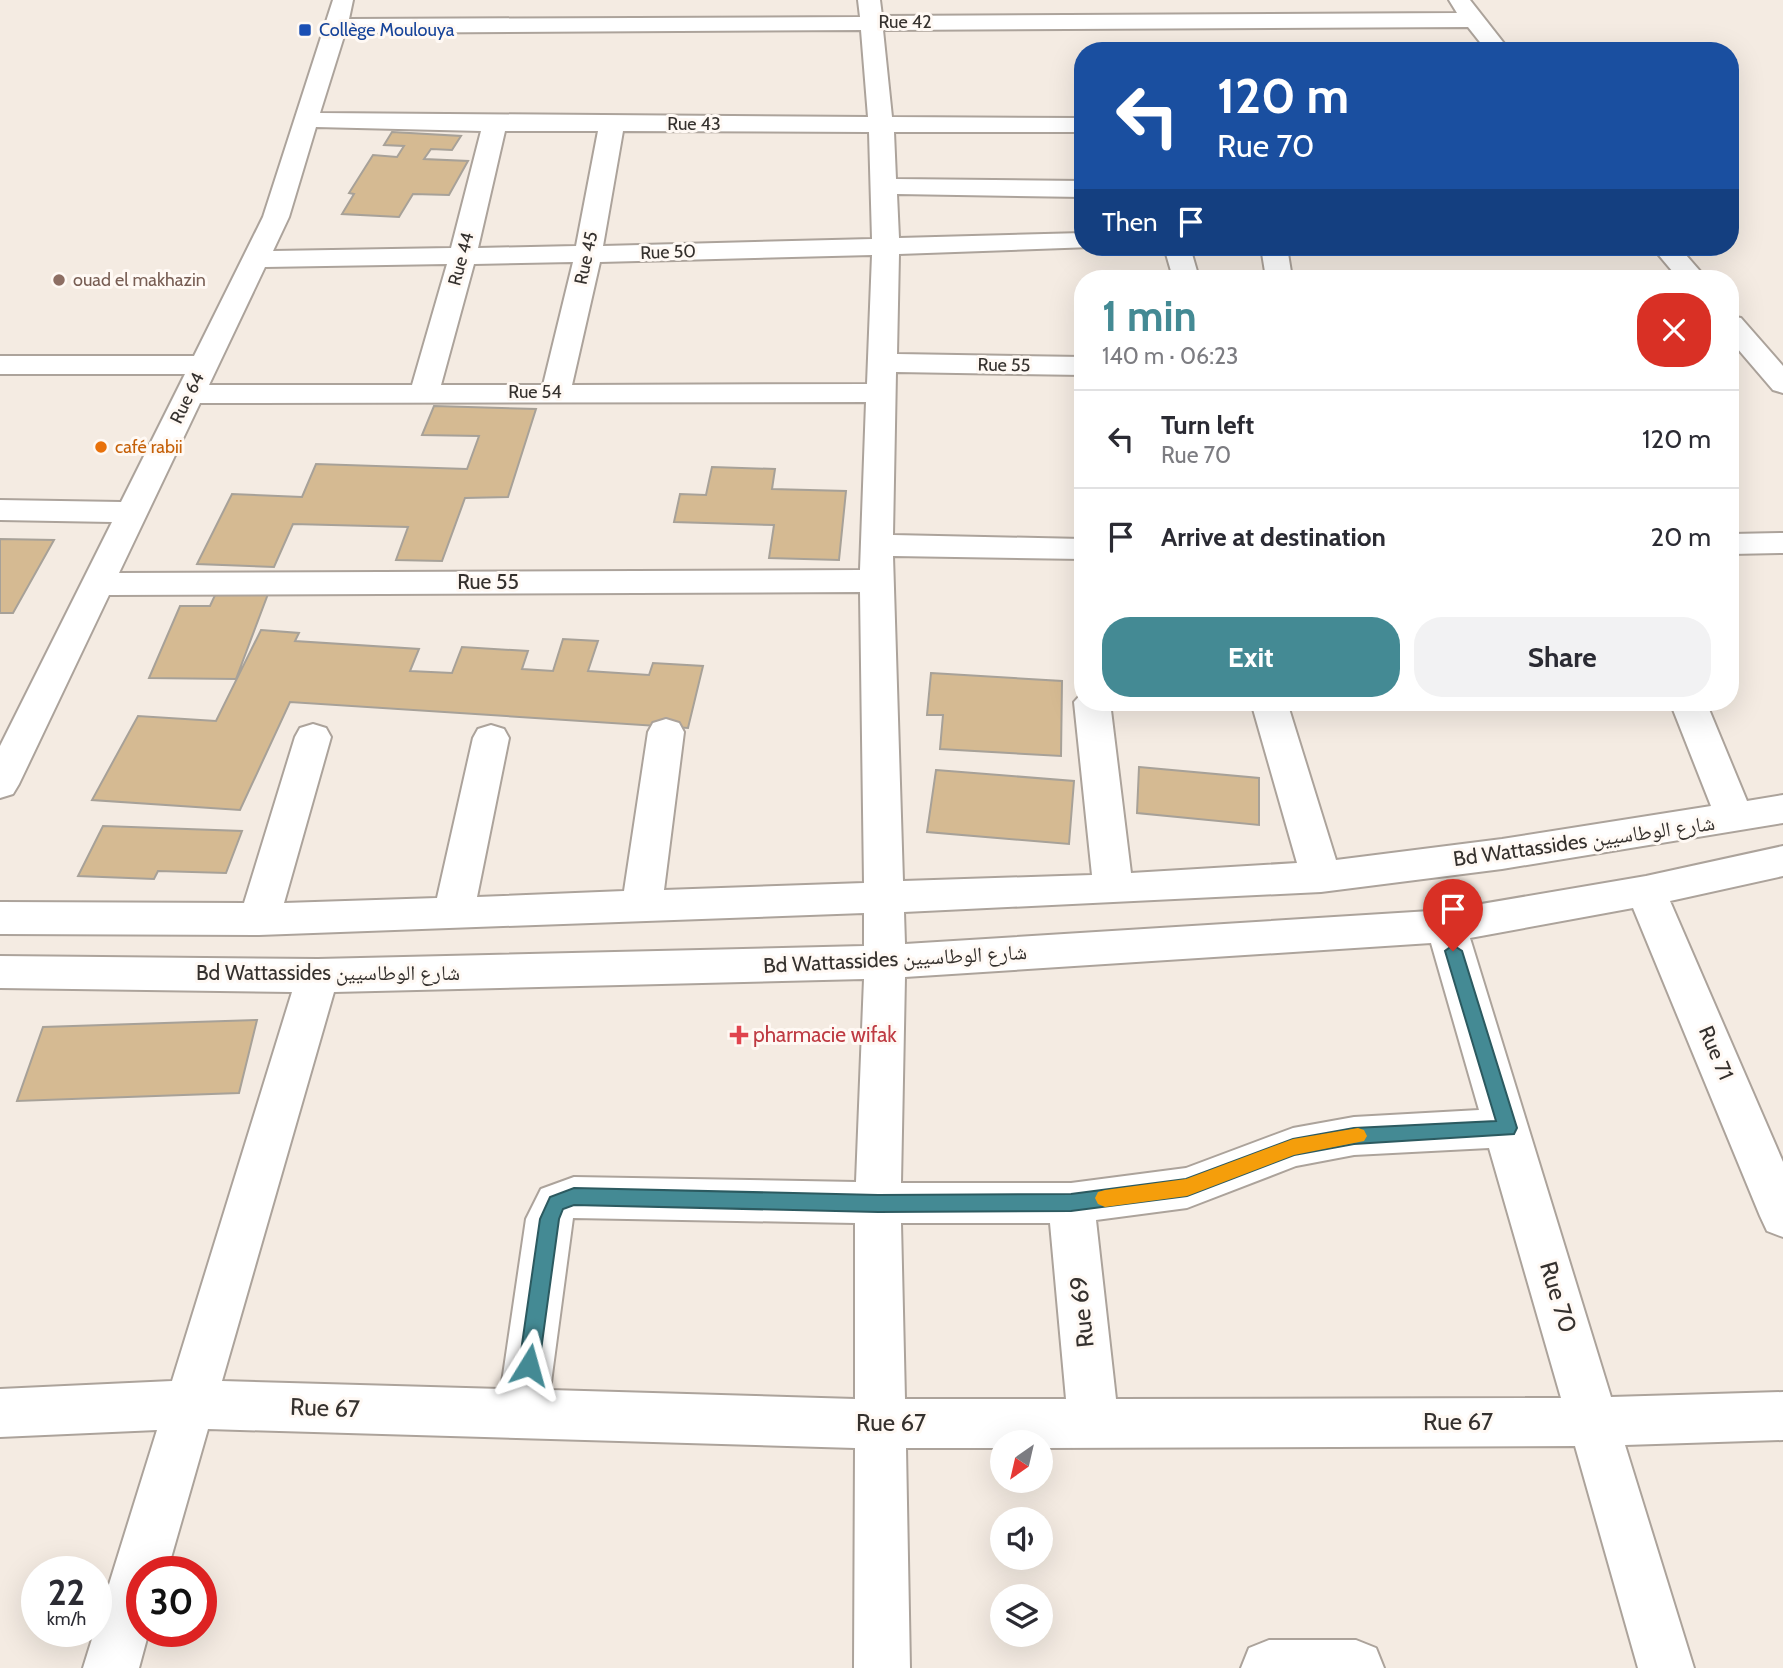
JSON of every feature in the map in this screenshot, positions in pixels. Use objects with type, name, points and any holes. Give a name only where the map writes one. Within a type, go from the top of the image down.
[{"type":"street","points":[[715,50],[723,0]]},
{"type":"street","points":[[1459,0],[1492,42]]},
{"type":"street","points":[[869,11],[881,124],[886,246],[877,563],[885,962],[878,1203],[882,1668]]},
{"type":"street","name":"Rue 42","points":[[339,13],[720,24],[869,11],[1474,20]]},
{"type":"street","name":"Rue 64","points":[[0,783],[276,217],[339,13]]},
{"type":"street","name":"Rue 43","points":[[305,120],[495,124],[1074,125]]},
{"type":"street","name":"Rue 44","points":[[424,393],[464,254],[495,124]]},
{"type":"street","name":"Rue 45","points":[[556,391],[588,254],[612,124]]},
{"type":"street","points":[[884,186],[1074,190]]},
{"type":"street","name":"Rue 50","points":[[254,259],[588,254],[1074,241]]},
{"type":"street","points":[[1673,256],[1685,270]]},
{"type":"street","points":[[1739,334],[1783,384]]},
{"type":"street","points":[[1739,360],[1760,359]]},
{"type":"street","points":[[0,365],[203,365]]},
{"type":"street","name":"Rue 55","points":[[882,378],[1074,367]]},
{"type":"street","name":"Rue 54","points":[[189,394],[556,391],[882,378]]},
{"type":"street","points":[[0,510],[132,512]]},
{"type":"street","points":[[1739,544],[1783,543]]},
{"type":"street","name":"Rue 55","points":[[98,584],[877,563],[1074,550]]},
{"type":"street","points":[[1093,711],[1113,889]]},
{"type":"street","points":[[1272,711],[1321,877]]},
{"type":"street","points":[[1692,711],[1735,818]]},
{"type":"street","points":[[642,906],[666,732]]},
{"type":"street","points":[[259,919],[313,737]]},
{"type":"street","points":[[454,914],[491,738]]},
{"type":"street","name":"Bd Wattassides شارع الوطاسيين","points":[[0,918],[259,919],[454,914],[1113,889],[1321,877],[1502,854],[1783,809]]},
{"type":"street","name":"Bd Wattassides شارع الوطاسيين","points":[[0,972],[318,976],[885,962],[1446,926],[1646,891],[1783,861]]},
{"type":"street","name":"Rue 71","points":[[1646,891],[1783,1216]]},
{"type":"street","name":"Rue 70","points":[[1446,926],[1666,1668]]},
{"type":"street","points":[[111,1668],[318,976]]},
{"type":"street","points":[[522,1414],[549,1219],[556,1203],[574,1197],[878,1203],[1071,1203],[1187,1188],[1293,1147],[1354,1136],[1508,1128]]},
{"type":"street","name":"Rue 69","points":[[1071,1203],[1093,1422]]},
{"type":"street","name":"Rue 67","points":[[0,1413],[190,1404],[879,1424],[1595,1422],[1783,1416]]},
{"type":"street","points":[[1269,1668],[1356,1668]]},
{"type":"building","points":[[392,132],[461,136],[452,150],[431,149],[424,159],[468,161],[449,195],[413,194],[399,217],[342,214],[354,194],[349,193],[373,155],[397,157],[404,146],[384,145]]},
{"type":"building","points":[[434,406],[536,409],[508,497],[465,498],[442,561],[396,560],[408,527],[293,524],[274,567],[197,564],[232,494],[302,497],[316,464],[467,469],[479,436],[422,435]]},
{"type":"building","points":[[712,467],[775,469],[772,489],[846,491],[839,560],[769,558],[774,525],[674,522],[680,494],[706,495]]},
{"type":"building","points":[[0,539],[54,540],[13,613],[0,613]]},
{"type":"building","points":[[216,593],[268,594],[236,679],[149,678],[180,606],[210,606]]},
{"type":"building","points":[[261,630],[299,633],[295,641],[419,649],[410,671],[452,673],[462,647],[528,651],[522,669],[553,671],[563,639],[598,641],[588,671],[649,675],[653,663],[703,666],[688,728],[290,702],[240,810],[92,800],[138,716],[216,721]]},
{"type":"building","points":[[931,673],[1062,681],[1061,756],[940,749],[943,715],[927,715]]},
{"type":"building","points":[[1139,767],[1259,778],[1259,825],[1137,813]]},
{"type":"building","points":[[936,770],[1074,781],[1069,844],[927,832]]},
{"type":"building","points":[[103,826],[242,831],[226,873],[158,871],[154,879],[78,876]]},
{"type":"building","points":[[257,1020],[239,1093],[17,1101],[43,1027]]},
{"type":"slow traffic","points":[[1105,1198],[1187,1188],[1293,1147],[1358,1136]]},
{"type":"place","name":"Collège Moulouya","points":[[305,30]]},
{"type":"place","name":"ouad el makhazin","points":[[59,280]]},
{"type":"place","name":"café rabii","points":[[101,447]]},
{"type":"place","name":"pharmacie wifak","points":[[739,1035]]},
{"type":"route","points":[[529,1365],[549,1219],[556,1203],[574,1197],[878,1203],[1071,1203],[1187,1188],[1293,1147],[1354,1136],[1508,1128],[1453,951]]}]
